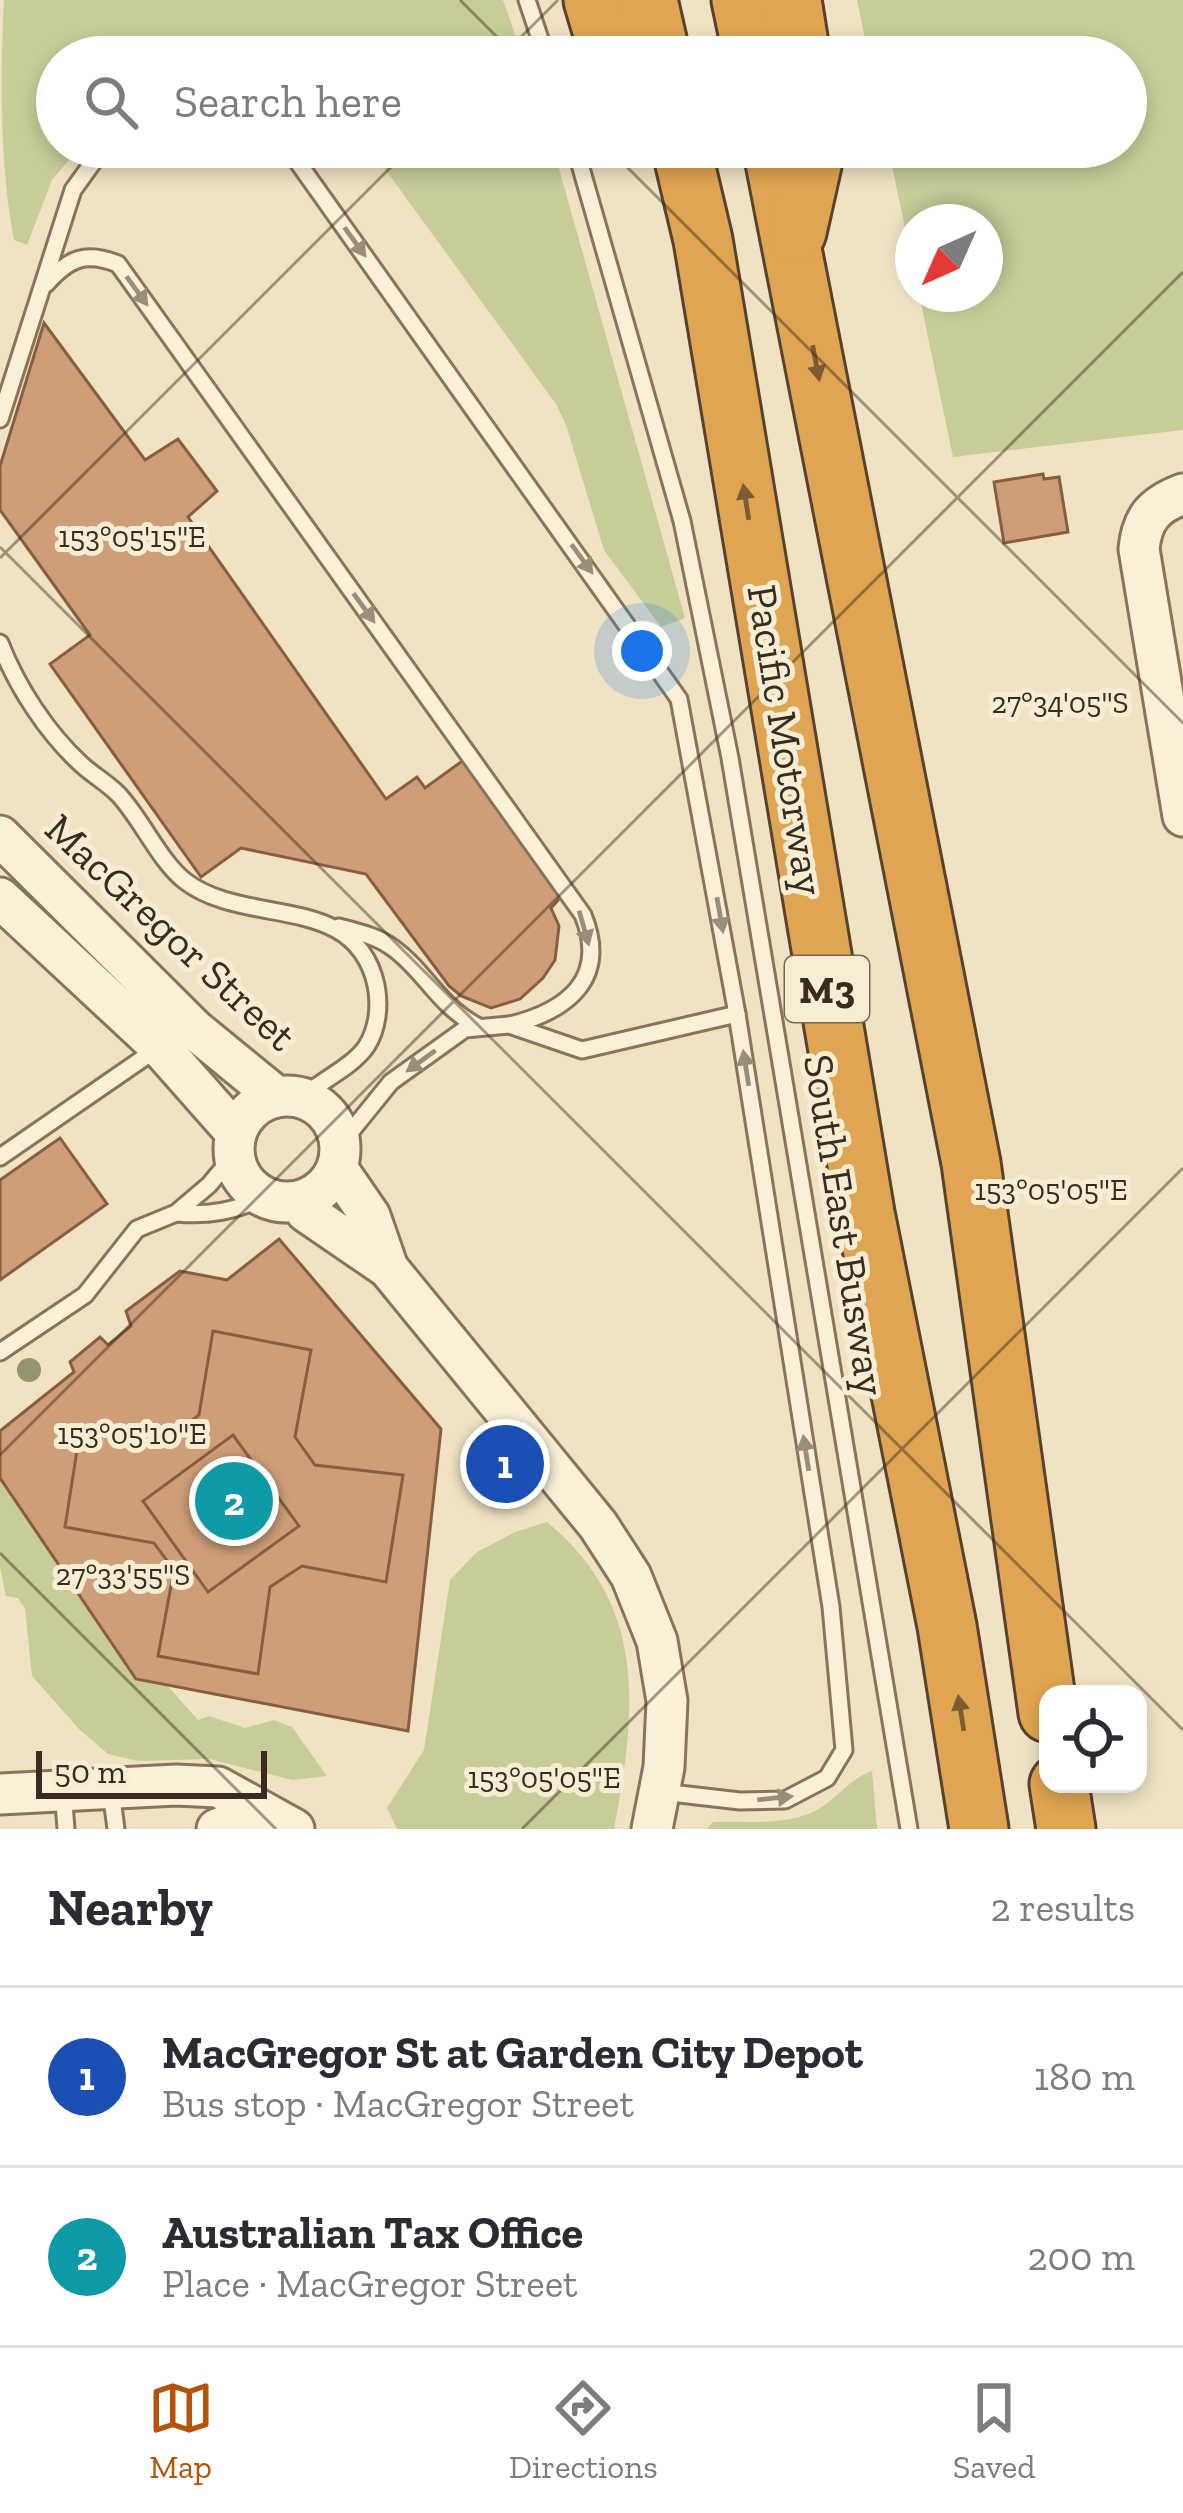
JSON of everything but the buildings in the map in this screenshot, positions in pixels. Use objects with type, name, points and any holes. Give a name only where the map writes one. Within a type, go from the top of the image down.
[{"type":"highway","points":[[593,0],[604,36]]},
{"type":"highway","points":[[648,0],[656,36]]},
{"type":"highway","points":[[741,0],[749,36]]},
{"type":"highway","points":[[792,0],[798,36]]},
{"type":"highway","points":[[653,168],[703,241]]},
{"type":"highway","name":"Pacific Motorway","points":[[686,168],[703,241],[865,1213],[946,1627],[979,1829]]},
{"type":"highway","name":"M3","points":[[777,168],[970,1163],[1044,1685]]},
{"type":"highway","points":[[794,248],[811,168]]},
{"type":"highway","points":[[1060,1793],[1066,1829]]},
{"type":"street","points":[[1168,501],[1141,527],[1139,549],[1183,816]]},
{"type":"street","name":"MacGregor Street","points":[[0,836],[194,1030],[289,1097]]},
{"type":"street","points":[[0,898],[160,1046],[235,1144],[249,1187],[306,1212],[388,1268],[598,1526],[631,1576],[657,1641],[667,1701],[656,1810]]},
{"type":"street","points":[[235,1144],[252,1109],[289,1097],[328,1116],[339,1157],[370,1216],[388,1268]]},
{"type":"street","points":[[282,1199],[316,1195],[339,1157]]},
{"type":"street","points":[[0,1794],[64,1810],[111,1788],[218,1787],[276,1821]]},
{"type":"street","points":[[217,1829],[276,1821]]},
{"type":"lane","points":[[527,0],[539,36]]},
{"type":"lane","points":[[0,419],[73,190],[89,168]]},
{"type":"lane","points":[[302,168],[679,699],[737,1014],[831,1606],[844,1750],[826,1778],[785,1800],[656,1810]]},
{"type":"lane","name":"South East Busway","points":[[581,168],[682,521],[726,737],[909,1829]]},
{"type":"lane","points":[[46,284],[62,266],[82,256],[99,256],[118,264],[583,915],[591,954],[581,984],[560,1007],[509,1025],[465,1029],[391,1082],[339,1157]]},
{"type":"lane","points":[[0,643],[38,715],[80,763],[117,793],[184,881],[234,904],[366,934],[395,949],[454,1013],[479,1028]]},
{"type":"lane","points":[[289,1097],[354,1060],[373,1033],[379,1001],[374,975],[339,927]]},
{"type":"lane","points":[[509,1025],[582,1049],[737,1014]]},
{"type":"lane","points":[[0,1157],[160,1046]]},
{"type":"lane","points":[[0,1352],[86,1295],[137,1229],[176,1213],[198,1196],[235,1144]]},
{"type":"lane","points":[[176,1213],[206,1215],[282,1199]]},
{"type":"lane","points":[[111,1788],[116,1829]]},
{"type":"green space","points":[[4,0],[503,0],[516,36],[36,36],[36,168],[62,168],[52,180],[27,245],[14,240],[2,90]]},
{"type":"green space","points":[[857,0],[1183,0],[1183,430],[953,457],[923,312],[1003,312],[1003,204],[900,204],[892,168],[1147,168],[1147,36],[865,36]]},
{"type":"green space","points":[[384,168],[559,168],[685,618],[661,627],[604,550],[556,404]]},
{"type":"green space","points":[[0,1478],[136,1678],[166,1684],[198,1720],[209,1716],[245,1728],[274,1720],[292,1727],[327,1776],[293,1780],[210,1759],[138,1761],[108,1754],[79,1729],[32,1676],[25,1609],[18,1598],[6,1596],[0,1567]]},
{"type":"green space","points":[[547,1522],[580,1554],[604,1589],[619,1625],[629,1702],[614,1829],[397,1829],[387,1808],[424,1750],[450,1580],[477,1552]]},
{"type":"green space","points":[[872,1771],[877,1829],[707,1829],[713,1822],[766,1822],[806,1815]]},
{"type":"place","name":"MacGregor St at Garden City Depot","points":[[505,1464]]},
{"type":"place","name":"Australian Tax Office","points":[[234,1501]]}]
